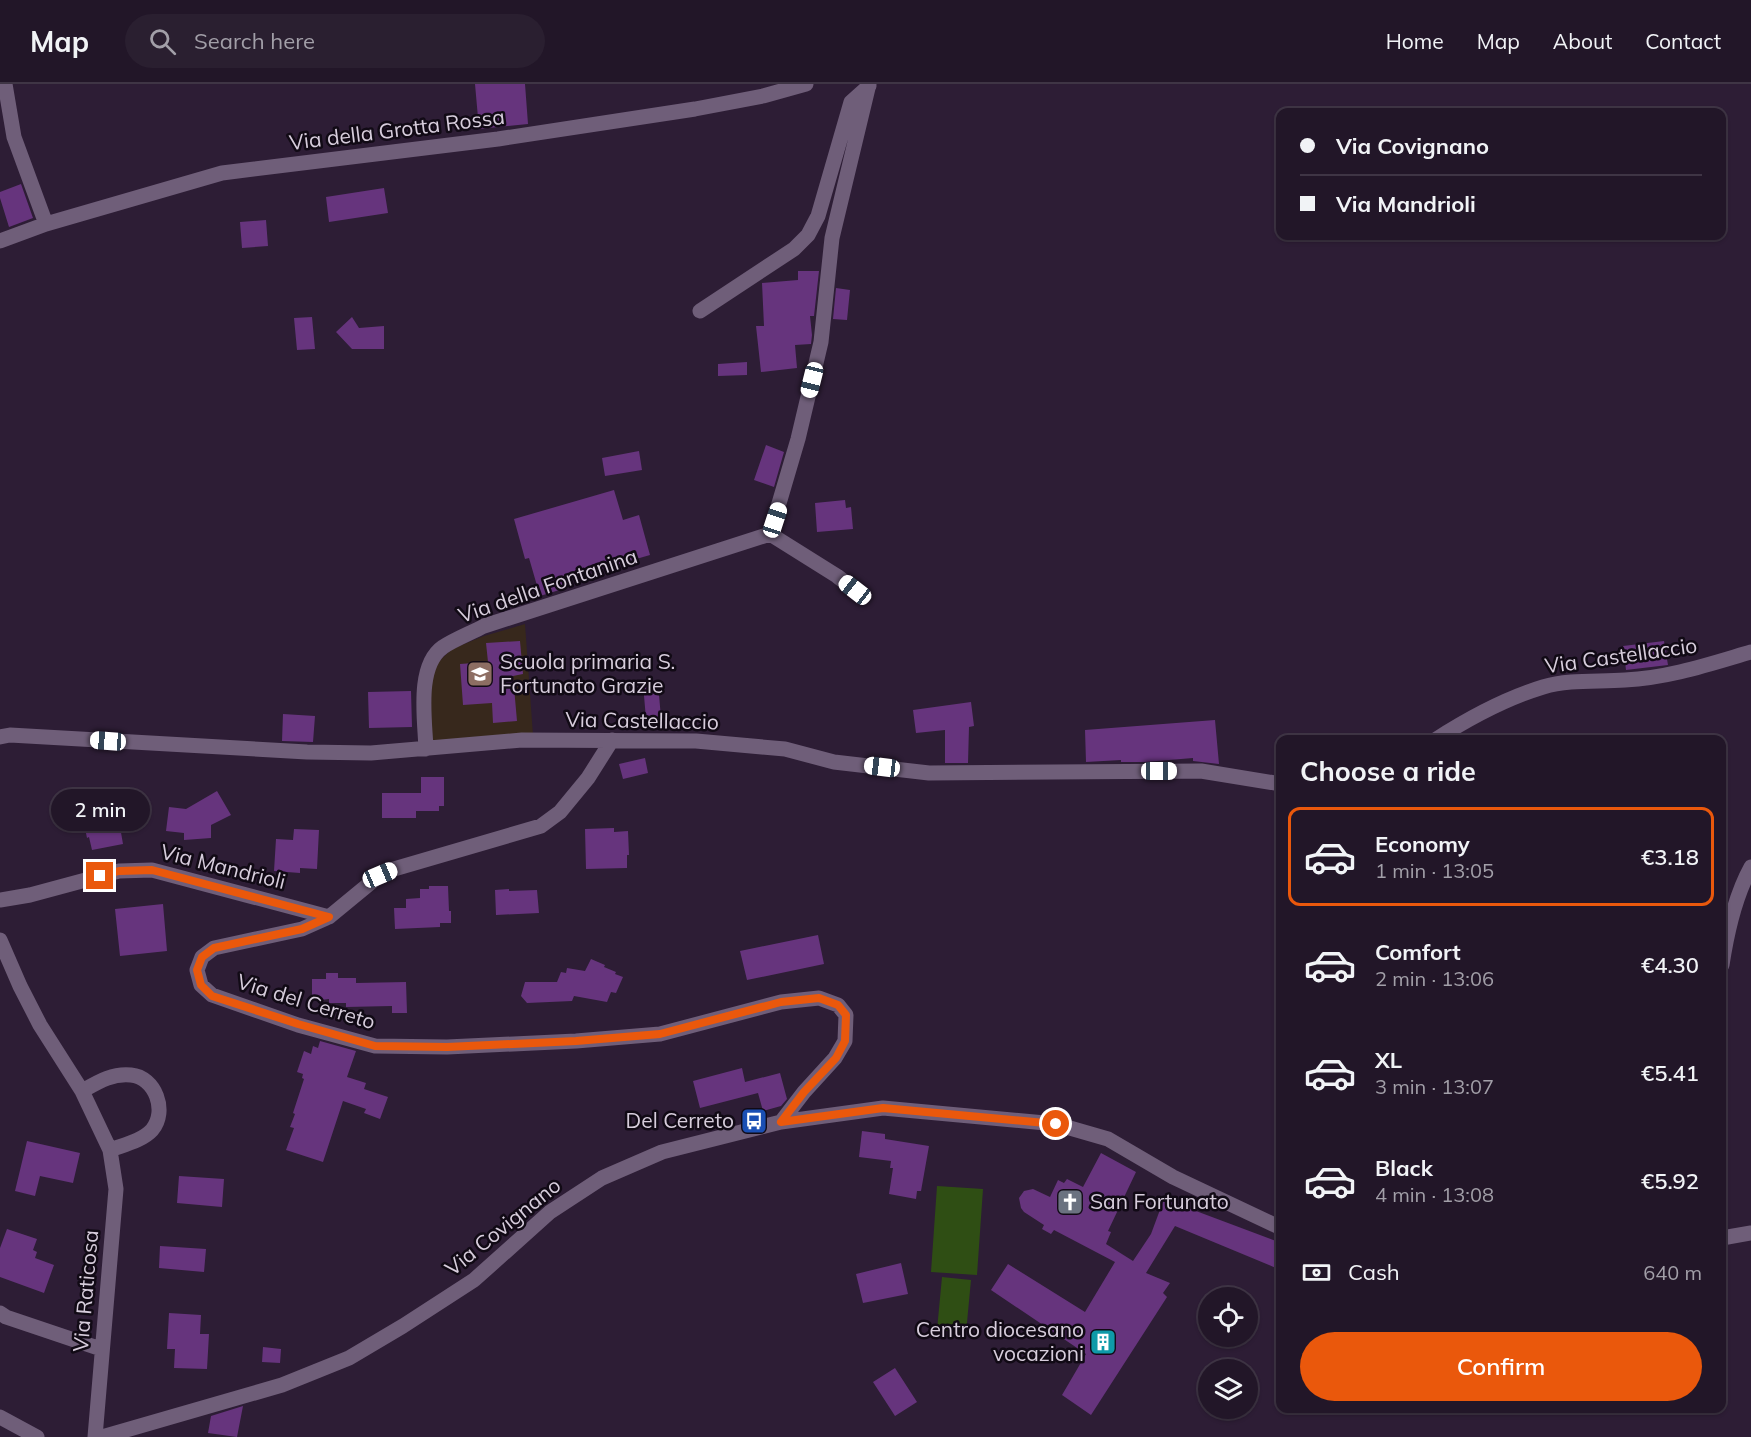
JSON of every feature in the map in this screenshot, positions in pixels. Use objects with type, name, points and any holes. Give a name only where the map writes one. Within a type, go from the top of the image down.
[{"type":"street","points":[[5,84],[14,137],[46,224]]},
{"type":"street","name":"Via della Grotta Rossa","points":[[0,241],[46,224],[222,172],[498,139],[695,109],[763,96],[806,84]]},
{"type":"street","points":[[700,311],[794,249],[808,236],[818,216],[851,102],[869,85]]},
{"type":"street","points":[[855,590],[770,534],[798,439],[821,342],[832,238],[869,85]]},
{"type":"street","name":"Via della Fontanina","points":[[426,749],[425,679],[430,663],[441,648],[484,626],[770,534]]},
{"type":"street","name":"Via Castellaccio","points":[[1442,735],[1468,718],[1543,687],[1572,681],[1626,680],[1682,672],[1751,652]]},
{"type":"street","name":"Via Castellaccio","points":[[0,737],[10,735],[307,752],[371,753],[522,740],[696,741],[785,749],[834,762],[929,773],[1201,771],[1276,783]]},
{"type":"street","name":"Via del Cerreto","points":[[612,740],[588,778],[560,812],[541,826],[380,875],[329,917],[302,929],[214,948],[202,957],[197,970],[201,985],[212,996],[375,1046],[447,1047],[576,1041],[660,1034],[781,1002],[819,998],[838,1005],[846,1015],[845,1041],[836,1058],[804,1092],[781,1122]]},
{"type":"street","points":[[1726,940],[1744,880],[1751,867]]},
{"type":"street","name":"Via Mandrioli","points":[[0,900],[30,895],[119,871],[152,870],[329,917]]},
{"type":"street","name":"Via Raticosa","points":[[0,940],[40,1025],[82,1091],[110,1150],[116,1189],[95,1437]]},
{"type":"street","points":[[82,1091],[110,1076],[134,1075],[155,1091],[158,1101],[158,1118],[152,1130],[138,1139],[110,1150]]},
{"type":"street","name":"Via Covignano","points":[[102,1437],[282,1385],[349,1358],[404,1326],[474,1280],[550,1212],[602,1178],[662,1152],[781,1122],[883,1108],[1056,1124],[1108,1139],[1173,1177],[1276,1226]]},
{"type":"street","points":[[1726,1237],[1751,1233]]},
{"type":"street","points":[[0,1313],[101,1349]]},
{"type":"street","points":[[0,1418],[37,1437]]},
{"type":"shaded area","name":"Scuola primaria S. Fortunato Grazie","points":[[525,624],[533,735],[431,741],[429,684],[436,664],[452,649],[484,636]]},
{"type":"green space","points":[[937,1186],[983,1189],[977,1275],[931,1272]]},
{"type":"green space","points":[[942,1277],[971,1280],[966,1333],[937,1330]]},
{"type":"building","points":[[475,84],[525,84],[528,124],[479,129]]},
{"type":"building","points":[[21,184],[33,218],[9,227],[0,192]]},
{"type":"building","points":[[384,188],[388,213],[329,222],[326,197]]},
{"type":"building","points":[[266,220],[268,246],[242,248],[240,222]]},
{"type":"building","points":[[798,271],[819,271],[814,316],[810,316],[811,344],[795,345],[797,368],[761,372],[756,326],[764,326],[762,283],[798,280]]},
{"type":"building","points":[[836,288],[850,290],[847,320],[833,319]]},
{"type":"building","points":[[312,317],[315,349],[297,350],[294,318]]},
{"type":"building","points":[[352,317],[359,328],[384,326],[384,349],[352,349],[336,332]]},
{"type":"building","points":[[747,362],[747,375],[718,376],[718,364]]},
{"type":"building","points":[[766,445],[784,452],[774,487],[754,480]]},
{"type":"building","points":[[639,451],[642,470],[605,476],[602,458]]},
{"type":"building","points":[[614,490],[623,520],[639,515],[650,555],[567,579],[569,587],[540,596],[529,558],[525,559],[514,519]]},
{"type":"building","points":[[845,500],[846,508],[851,507],[853,529],[817,532],[815,503]]},
{"type":"building","points":[[520,641],[523,674],[513,676],[517,721],[493,723],[492,703],[463,705],[460,664],[488,662],[486,643]]},
{"type":"building","points":[[1664,641],[1668,665],[1626,670],[1623,646]]},
{"type":"building","points":[[658,683],[661,718],[646,719],[643,684]]},
{"type":"building","points":[[411,691],[412,727],[369,728],[368,692]]},
{"type":"building","points":[[971,702],[974,726],[969,727],[968,763],[945,763],[945,730],[916,733],[913,710]]},
{"type":"building","points":[[283,714],[315,716],[313,742],[282,741]]},
{"type":"building","points":[[1215,720],[1219,764],[1193,761],[1193,758],[1145,762],[1121,762],[1121,760],[1086,762],[1085,730]]},
{"type":"building","points":[[645,758],[648,773],[623,779],[619,764]]},
{"type":"building","points":[[421,777],[444,777],[444,806],[439,806],[439,811],[416,811],[416,818],[382,818],[382,793],[421,793]]},
{"type":"building","points":[[217,791],[231,815],[211,825],[211,838],[184,840],[184,833],[166,831],[169,807],[186,809]]},
{"type":"building","points":[[115,798],[123,844],[92,850],[89,837],[87,838],[80,804]]},
{"type":"building","points":[[614,828],[614,832],[628,831],[627,868],[586,869],[585,829]]},
{"type":"building","points":[[294,829],[319,830],[317,869],[300,868],[300,873],[274,871],[276,839],[293,840]]},
{"type":"building","points":[[429,886],[448,886],[451,923],[440,923],[440,927],[395,929],[394,908],[406,908],[406,899],[420,898],[420,889],[429,889]]},
{"type":"building","points":[[509,889],[509,891],[537,890],[539,913],[496,915],[495,890]]},
{"type":"building","points":[[163,904],[167,951],[120,956],[115,909]]},
{"type":"building","points":[[818,935],[824,964],[747,980],[740,951]]},
{"type":"building","points":[[591,959],[623,977],[616,993],[611,992],[607,1002],[574,996],[572,1001],[527,1003],[521,996],[525,982],[557,982],[561,972],[566,973],[567,968],[585,971]]},
{"type":"building","points":[[326,973],[338,973],[338,978],[356,978],[356,983],[406,982],[407,1013],[392,1013],[392,1006],[346,1007],[346,1003],[329,1003],[329,999],[321,1000],[321,997],[312,997],[312,979],[326,979]]},
{"type":"building","points":[[320,1041],[356,1051],[347,1077],[366,1083],[364,1089],[388,1097],[380,1119],[364,1113],[366,1109],[343,1101],[323,1162],[286,1150],[294,1128],[290,1127],[304,1079],[303,1074],[297,1072],[304,1051],[311,1054],[313,1046],[318,1048]]},
{"type":"building","points":[[742,1068],[745,1082],[780,1073],[787,1099],[781,1106],[763,1111],[758,1093],[700,1108],[693,1081]]},
{"type":"building","points":[[862,1131],[885,1134],[885,1139],[929,1146],[921,1191],[917,1191],[916,1199],[889,1194],[893,1168],[890,1168],[891,1161],[859,1157]]},
{"type":"building","points":[[27,1141],[80,1153],[73,1183],[40,1176],[35,1196],[15,1191]]},
{"type":"building","points":[[1101,1153],[1136,1172],[1108,1231],[1111,1232],[1106,1244],[1133,1261],[1151,1234],[1164,1199],[1276,1241],[1276,1268],[1175,1226],[1146,1273],[1170,1283],[1163,1293],[1167,1297],[1091,1415],[1062,1395],[1086,1354],[991,1290],[1008,1264],[1085,1312],[1115,1262],[1054,1230],[1051,1234],[1042,1229],[1044,1225],[1021,1208],[1019,1198],[1024,1191],[1033,1189],[1050,1197],[1058,1180],[1064,1183],[1067,1179],[1083,1187]]},
{"type":"building","points":[[179,1176],[224,1179],[222,1207],[177,1203]]},
{"type":"building","points":[[7,1229],[37,1239],[33,1250],[37,1252],[35,1258],[54,1265],[44,1293],[0,1277],[0,1248]]},
{"type":"building","points":[[160,1246],[206,1249],[204,1272],[159,1268]]},
{"type":"building","points":[[901,1263],[908,1294],[863,1303],[856,1274]]},
{"type":"building","points":[[169,1313],[201,1315],[200,1334],[209,1334],[207,1369],[174,1368],[175,1349],[167,1349]]},
{"type":"building","points":[[263,1347],[281,1349],[280,1363],[262,1362]]},
{"type":"building","points":[[895,1368],[917,1402],[895,1416],[873,1382]]},
{"type":"building","points":[[243,1406],[237,1437],[208,1433],[211,1416]]},
{"type":"place","name":"Scuola primaria S. Fortunato Grazie","points":[[480,674]]},
{"type":"place","name":"Del Cerreto","points":[[754,1121]]},
{"type":"place","name":"San Fortunato","points":[[1070,1202]]},
{"type":"place","name":"Centro diocesano vocazioni","points":[[1103,1342]]},
{"type":"route","points":[[100,876],[119,871],[152,870],[329,917],[302,929],[214,948],[202,957],[197,970],[201,985],[212,996],[375,1046],[447,1047],[576,1041],[660,1034],[781,1002],[819,998],[838,1005],[846,1015],[845,1041],[836,1058],[804,1092],[781,1122],[883,1108],[1056,1124]]}]
